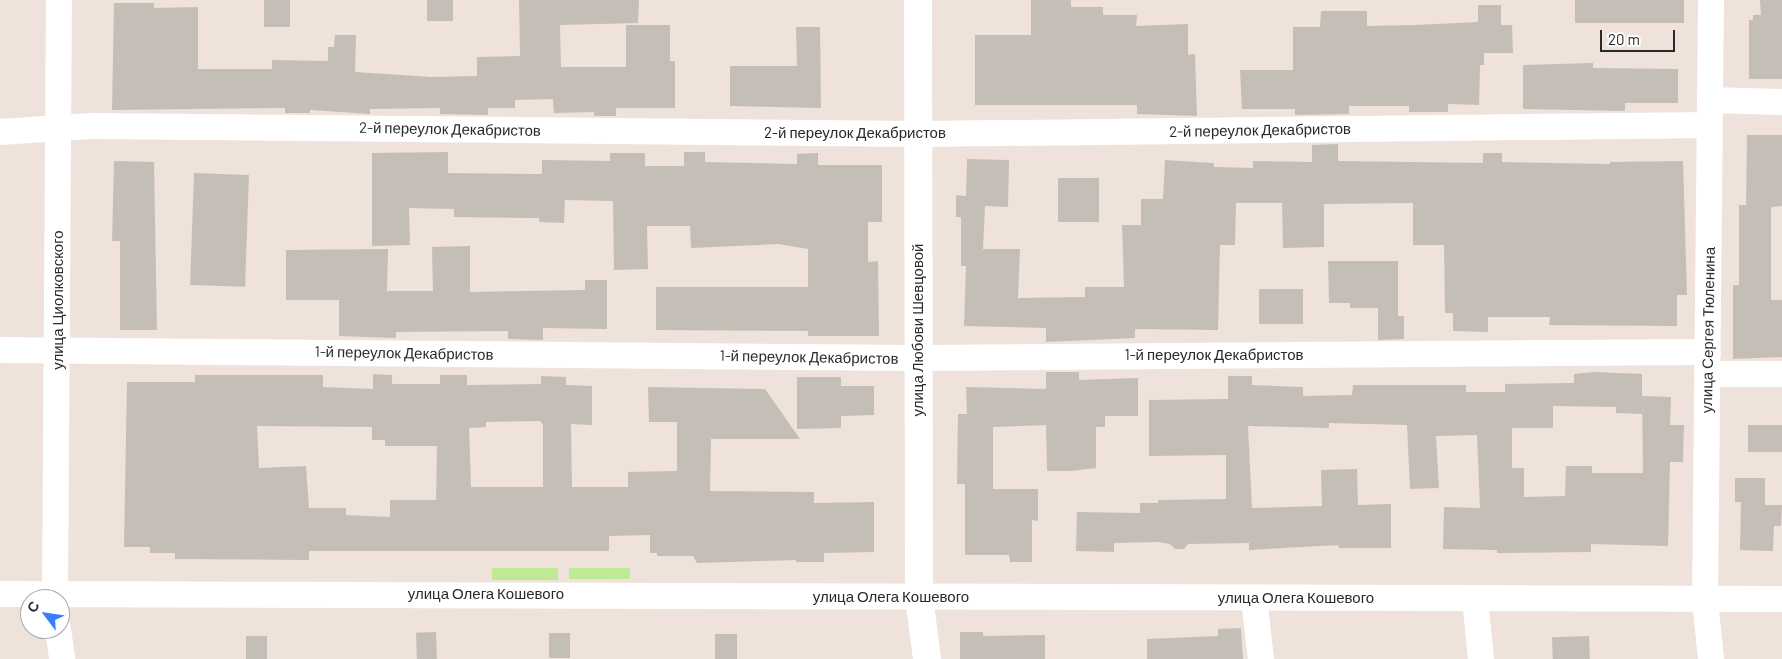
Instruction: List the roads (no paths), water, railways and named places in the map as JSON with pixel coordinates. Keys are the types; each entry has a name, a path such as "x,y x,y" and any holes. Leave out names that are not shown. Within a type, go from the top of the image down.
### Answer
{"street":[{"name":"улица Циолковского","path":"55,589 59,0"},
{"name":"улица Любови Шевцовой","path":"918,0 919,598 927,659"},
{"name":"улица Сергея Тюленина","path":"1711,0 1705,600 1711,659"},
{"name":"2-й переулок Декабристов","path":"0,132 100,126 918,134 1710,113 1782,102"},
{"name":"1-й переулок Декабристов","path":"0,350 1707,363 1782,374"},
{"name":"улица Олега Кошевого","path":"0,594 20,595"},
{"name":"улица Олега Кошевого","path":"70,597 1782,599"},
{"path":"1254,598 1261,659"},
{"path":"1475,599 1481,659"},
{"path":"59,639 62,659"}]}
